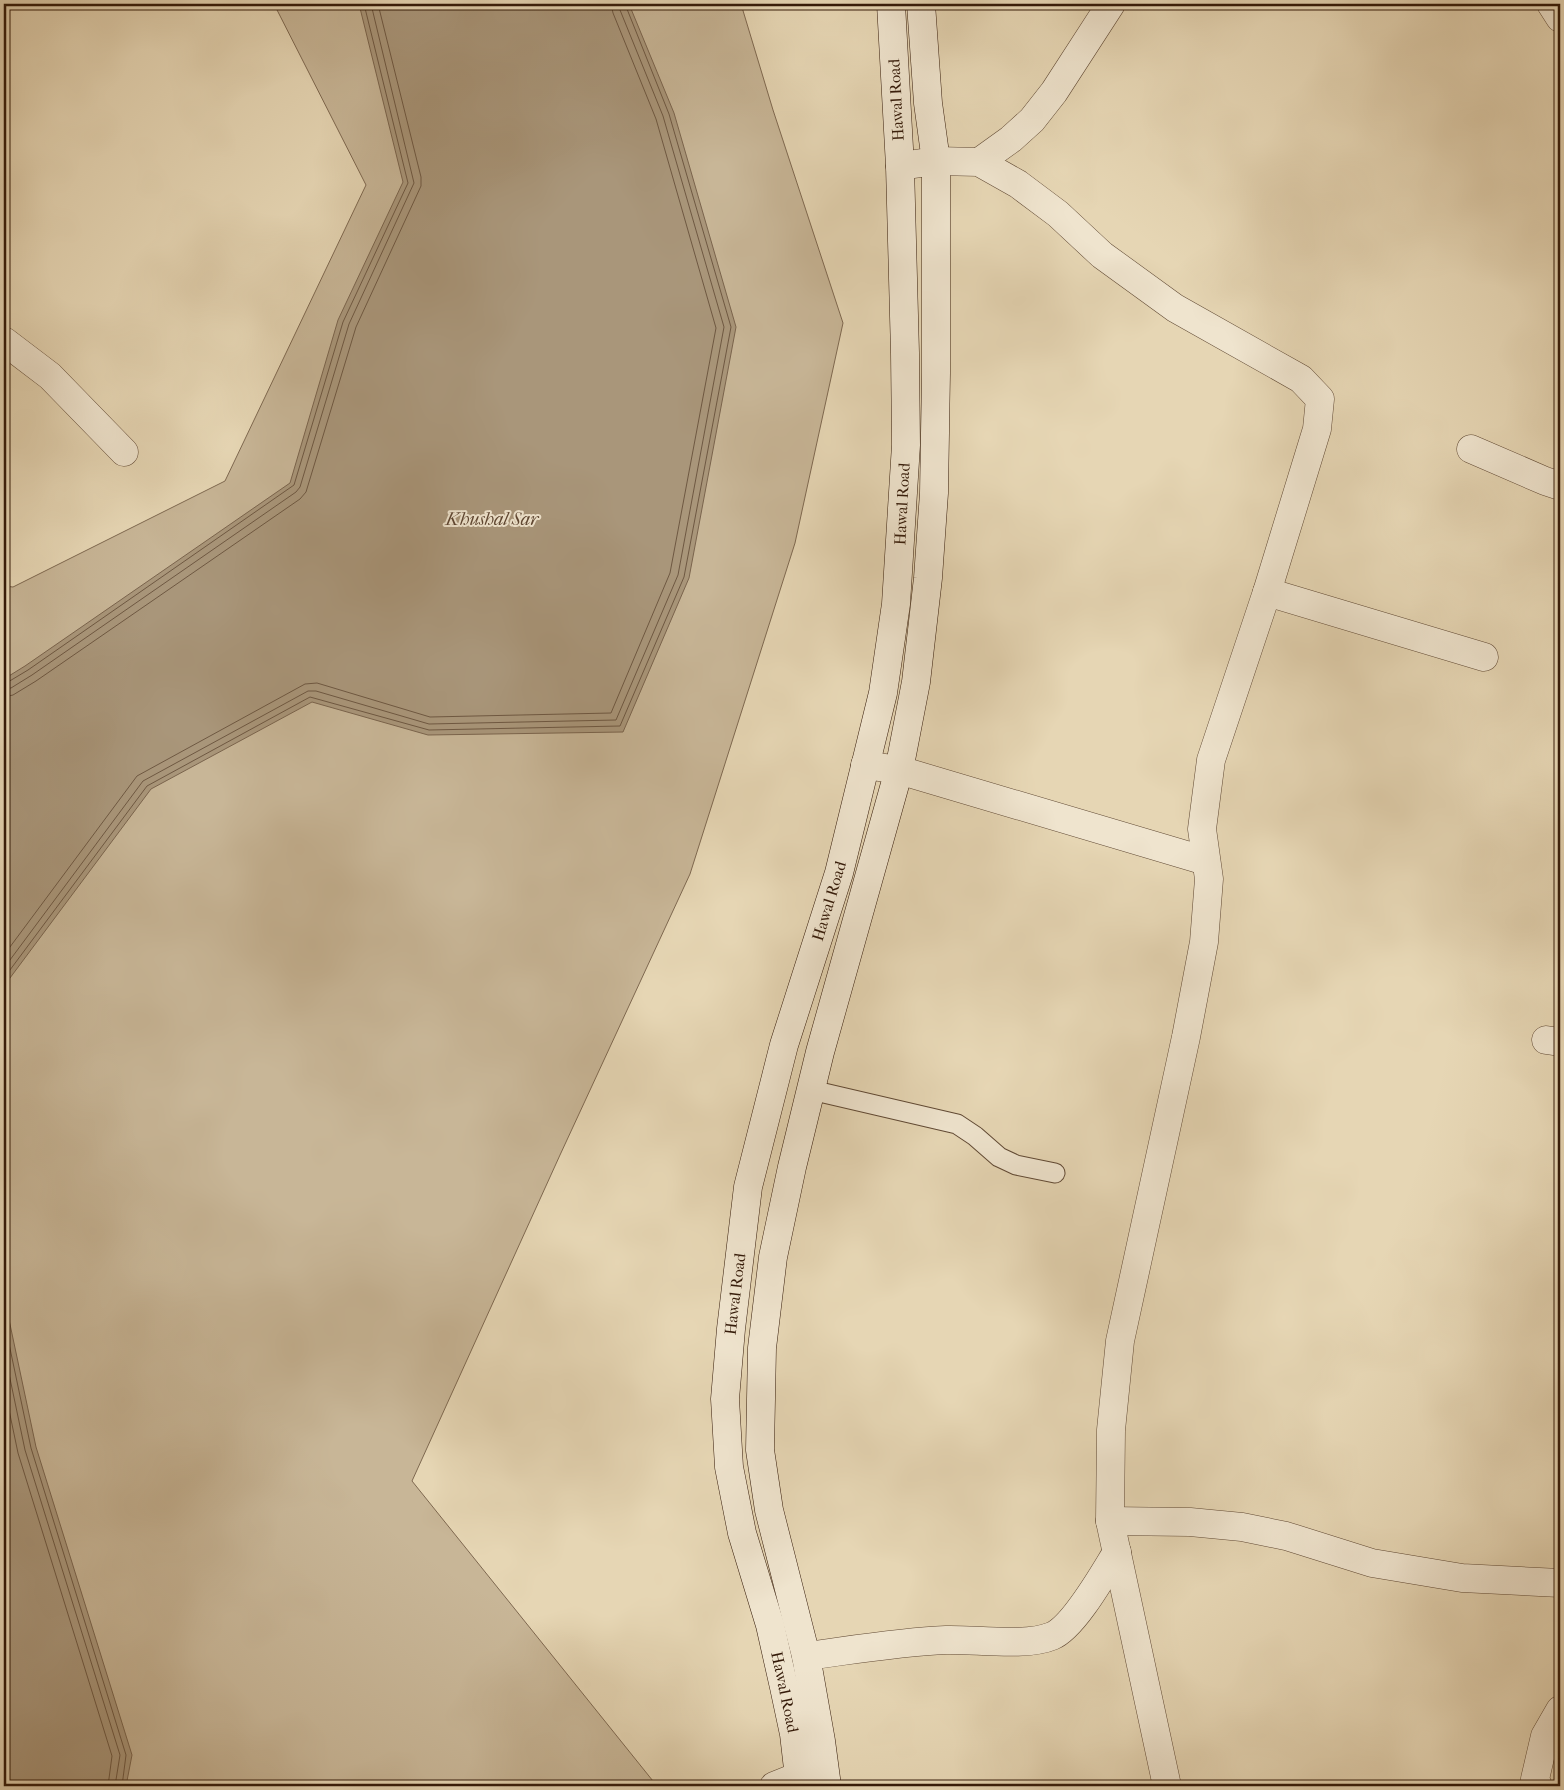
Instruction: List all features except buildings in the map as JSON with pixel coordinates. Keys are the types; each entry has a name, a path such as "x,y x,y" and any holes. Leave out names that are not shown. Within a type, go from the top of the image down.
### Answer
{"street":[{"name":"Hawal Road","path":"791,1783 794,1734 770,1625 740,1524 729,1467 725,1390 748,1187 784,1045 839,873 884,683 896,604 906,427 900,166 891,4"},
{"name":"Hawal Road","path":"827,1786 808,1667 769,1510 760,1450 762,1348 773,1257 811,1090 899,770 916,682 928,578 934,493 936,373 936,161 928,103 921,4"},
{"path":"979,162 1011,139 1032,120 1054,92 1111,4"},
{"path":"1551,4 1560,18"},
{"path":"900,166 936,161 979,162 1018,184 1058,214 1102,255 1175,308 1301,379 1320,399 1317,429 1267,592 1211,760 1202,829 1209,880 1204,942 1186,1037 1120,1341 1111,1430 1110,1521 1167,1786"},
{"path":"4,341 50,376 124,452"},
{"path":"1471,449 1560,486"},
{"path":"1267,592 1484,656"},
{"path":"865,765 899,770 1206,861"},
{"path":"1110,1521 1190,1522 1242,1527 1286,1536 1372,1563 1462,1578 1560,1584"},
{"path":"784,1687 808,1667 883,1646 946,1640 1026,1641 1053,1636 1075,1617 1117,1552"},
{"path":"1538,1786 1535,1779 1545,1736 1560,1710"}],"lane":[{"path":"811,1090 957,1124 975,1136 999,1157 1016,1165 1055,1173"}],"shaded area":[{"path":"274,4 741,4 773,110 843,323 795,543 690,874 412,1481 657,1786 4,1786 4,586 13,587 225,481 366,185"}],"water":[{"name":"Khushal Sar","path":"359,4 629,4 674,113 736,327 689,578 623,732 428,735 312,702 151,789 4,986 4,679 290,483 338,320 403,182"},
{"path":"4,1296 36,1447 132,1755 126,1786 4,1786"}]}
